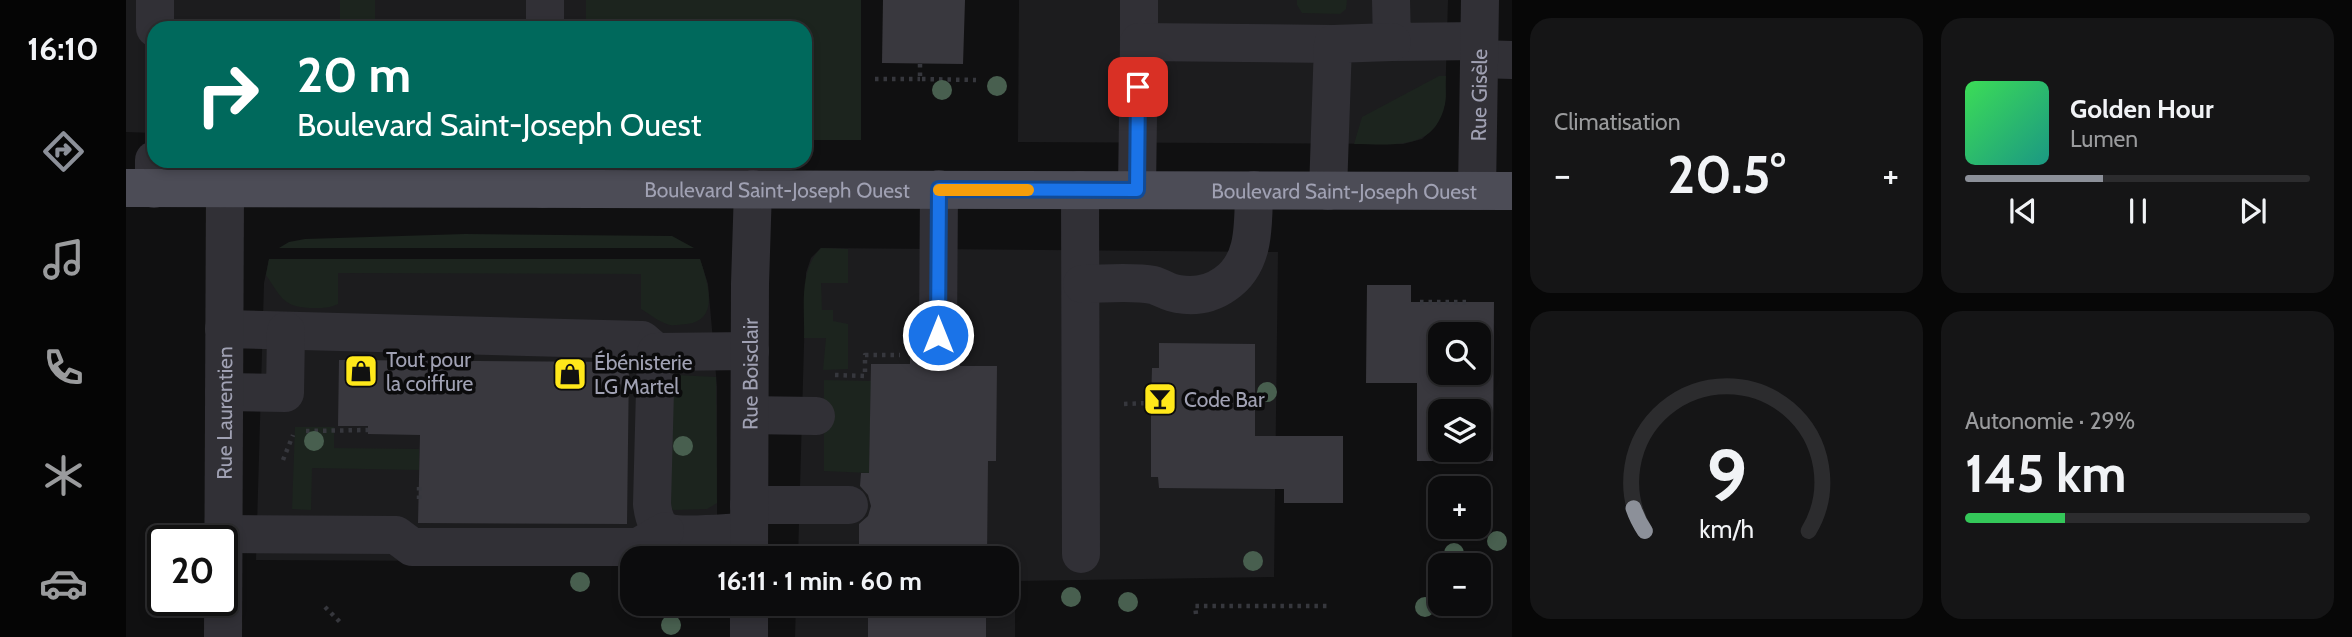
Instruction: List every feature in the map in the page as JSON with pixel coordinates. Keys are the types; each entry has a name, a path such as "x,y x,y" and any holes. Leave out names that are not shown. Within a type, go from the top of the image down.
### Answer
{"main road":[{"name":"Boulevard Saint-Joseph Ouest","path":"145,179 225,190 544,175 753,189 1494,191"}],"street":[{"path":"155,0 155,21"},
{"path":"545,0 545,21"},
{"path":"1137,190 1139,0"},
{"path":"1391,0 1392,42"},
{"name":"Rue Gisèle","path":"1480,0 1490,53 1494,191"},
{"path":"1139,42 1392,42 1490,53"},
{"path":"1328,191 1333,44"},
{"name":"Rue Boisclair","path":"749,532 753,189"},
{"path":"924,345 939,189"},
{"name":"Rue Laurentien","path":"224,525 225,190"},
{"path":"1080,190 1081,554"},
{"path":"1082,284 1152,285 1175,294 1197,295 1216,290 1234,278 1244,266 1252,243 1254,190"},
{"path":"224,329 642,340 656,352 750,351"},
{"path":"224,392 285,393 286,331"},
{"path":"656,352 652,504 654,517 665,531 677,534 749,532 849,505"},
{"path":"750,415 816,416"},
{"path":"238,534 396,536 412,547 638,547 665,531"},
{"name":"Rue Laurentien","path":"223,616 223,637"},
{"path":"749,616 749,637"}],"path":[{"path":"920,64 920,79"},
{"path":"875,79 976,80"},
{"path":"1420,302 1468,302"},
{"path":"824,375 865,376 865,355 924,345"},
{"path":"283,460 294,432 368,430"},
{"path":"1196,614 1195,606 1330,606"},
{"path":"326,607 342,624"}],"shaded area":[{"path":"126,0 586,0 586,21 147,21 147,133 126,132"},
{"path":"340,0 375,0 375,21 340,21"},
{"path":"586,0 861,0 861,140 812,140 812,21 586,21"},
{"path":"1019,0 1448,0 1445,104 1435,127 1422,139 1403,144 1018,142"},
{"path":"1297,0 1347,0 1346,9 1340,14 1302,13"},
{"path":"1439,76 1446,76 1446,101 1440,120 1432,131 1410,142 1354,144 1362,117"},
{"path":"465,234 672,236 694,248 279,248 289,242 305,239"},
{"path":"821,248 1278,252 1274,577 1019,581 1019,546 798,546 806,273 811,258"},
{"path":"821,248 848,249 848,283 821,283 822,310 833,310 833,321 848,324 848,369 823,370 826,338 804,338 806,279 814,257"},
{"path":"269,259 700,259 708,284 717,386 717,546 620,546 620,562 256,560 264,283"},
{"path":"269,259 700,259 709,298 708,307 698,321 672,325 641,309 641,274 338,273 338,304 327,308 305,308 290,304 276,290 266,275"},
{"path":"676,375 716,377 717,503 707,509 673,510 668,504 668,379"},
{"path":"824,380 871,381 869,473 824,471"},
{"path":"295,427 334,427 334,448 419,449 419,470 312,468 311,510 292,509"},
{"path":"796,616 1015,616 1015,637 795,637"}],"building":[{"path":"883,0 965,0 963,64 882,63"},
{"path":"1367,285 1411,285 1411,302 1494,302 1493,461 1491,399 1428,399 1428,461 1417,461 1417,383 1366,383"},
{"path":"1159,343 1255,344 1255,436 1343,436 1343,503 1284,503 1284,489 1159,488 1158,477 1151,477 1151,403 1152,368 1159,368"},
{"path":"910,355 937,358 960,356 960,366 997,366 996,461 988,461 987,546 859,546 859,524 868,516 871,506 868,495 860,486 861,473 869,473 871,364 910,364"},
{"path":"339,360 629,362 627,524 418,523 420,435 368,434 368,426 338,426"},
{"path":"868,616 986,616 986,637 868,637"}],"slow traffic":[{"path":"939,190 1028,190"}],"place":[{"name":"Tout pour la coiffure","path":"361,371"},
{"name":"Ébénisterie LG Martel","path":"570,374"},
{"name":"Code Bar","path":"1160,399"}],"route":[{"path":"938,335 939,189 1137,190 1138,87"}]}
